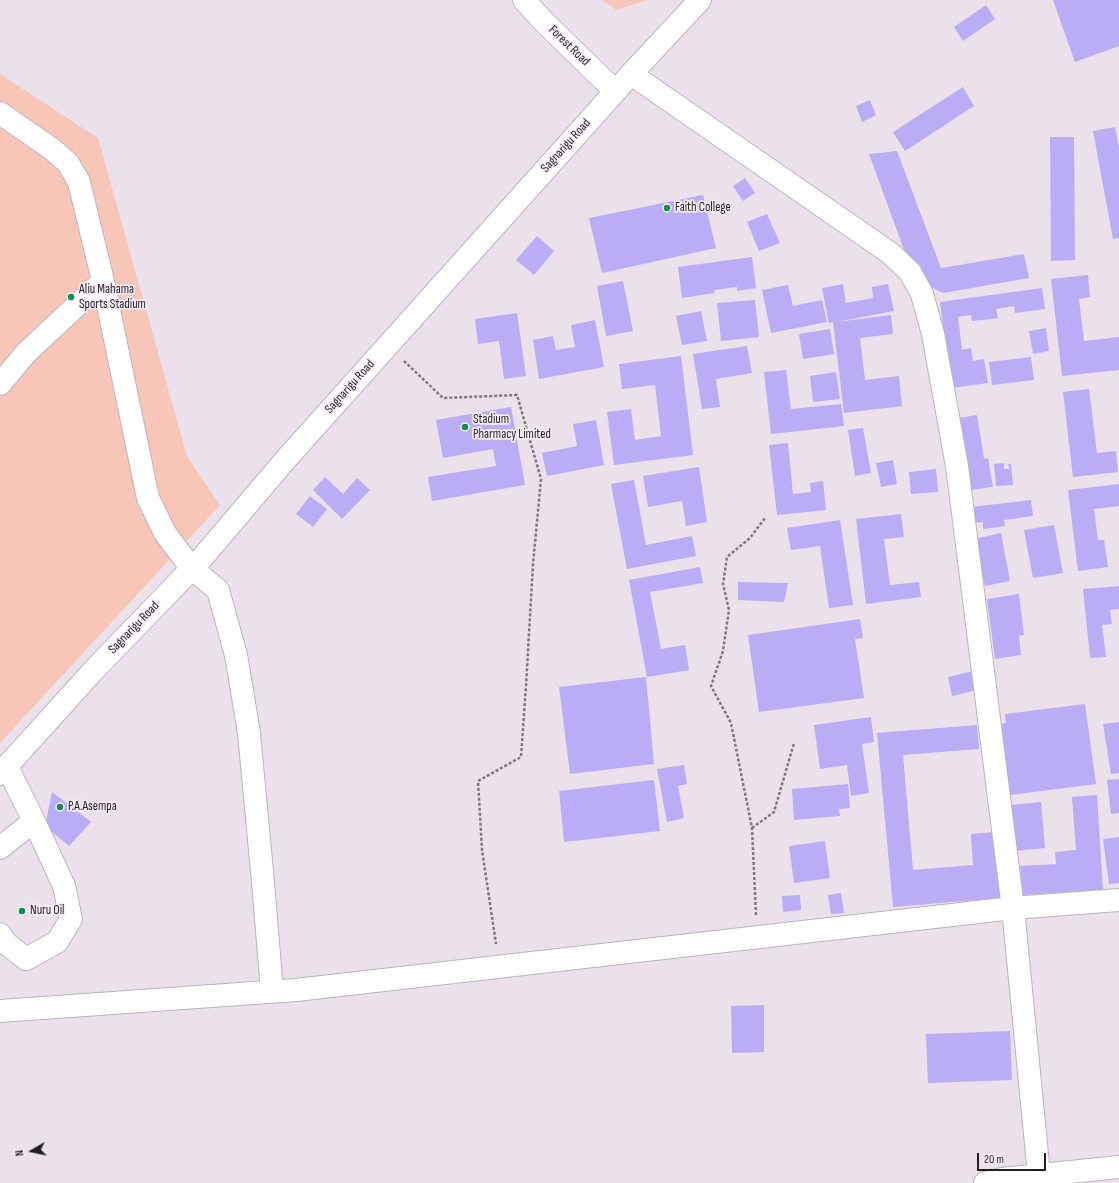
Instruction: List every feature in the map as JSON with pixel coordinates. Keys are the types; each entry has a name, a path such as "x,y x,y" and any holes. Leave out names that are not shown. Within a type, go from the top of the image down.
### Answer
{"street":[{"name":"Forest Road","path":"524,0 544,22 615,92"},
{"name":"Sagnarigu Road","path":"3,770 93,671 192,569 287,458 631,74 700,0"},
{"path":"631,74 890,253 910,272 922,294 933,334 957,466 1013,908 1039,1175"},
{"path":"0,114 52,149 68,163 79,182 103,281 148,498 165,533 192,569 218,590 236,655 249,733 272,992"},
{"path":"0,384 26,353 103,281"},
{"path":"0,934 7,944 26,959 57,942 71,919 64,886 34,820 3,770"},
{"path":"0,848 34,820"},
{"path":"0,1010 296,990 1013,908 1119,900"},
{"path":"985,1183 1002,1179 1119,1167"}],"path":[{"path":"388,345 443,398 517,395 541,479 521,757 478,781 482,850 499,967"},
{"path":"757,937 752,828 731,723 710,686 723,651 729,610 723,584 727,557 750,538 765,518"},
{"path":"752,828 774,812 794,743"}],"shaded area":[{"path":"603,0 647,0 616,10"},
{"name":"Aliu Mahama Sports Stadium","path":"0,74 98,138 187,456 220,505 0,743"}],"building":[{"path":"1053,0 1119,0 1119,46 1075,62"},
{"path":"986,5 995,19 963,41 954,27"},
{"path":"963,87 974,106 905,151 893,132"},
{"path":"870,100 876,115 862,122 856,106"},
{"path":"1115,127 1119,148 1119,238 1113,239 1093,131"},
{"path":"1050,137 1074,137 1075,260 1051,261"},
{"path":"897,151 941,268 1024,254 1029,278 943,293 914,277 869,154"},
{"path":"745,178 755,193 743,201 733,186"},
{"path":"703,195 716,248 602,273 589,218"},
{"path":"767,214 780,243 759,251 747,222"},
{"path":"537,236 554,251 534,275 516,260"},
{"path":"752,257 756,288 737,291 737,287 714,290 715,293 682,298 678,267"},
{"path":"1088,275 1090,297 1079,299 1084,341 1119,337 1119,370 1062,376 1051,279"},
{"path":"623,281 633,331 606,336 597,286"},
{"path":"843,284 846,303 873,298 872,287 888,284 894,311 836,322 891,315 893,334 860,338 865,380 899,376 902,406 844,413 833,322 829,323 822,288"},
{"path":"788,285 793,306 822,300 827,322 771,333 762,290"},
{"path":"1042,288 1045,309 1015,313 1014,306 996,309 998,318 972,321 971,315 958,317 962,350 971,348 973,361 984,359 988,383 951,388 940,302"},
{"path":"755,300 759,337 721,341 717,303"},
{"path":"701,311 707,341 682,345 676,316"},
{"path":"517,313 526,376 504,379 499,341 478,344 475,319"},
{"path":"595,320 604,367 539,379 533,340 553,336 556,350 575,347 571,325"},
{"path":"1046,328 1049,351 1033,354 1029,331"},
{"path":"830,329 834,354 803,359 799,334"},
{"path":"747,346 752,373 716,379 720,407 702,409 693,354"},
{"path":"681,356 693,455 614,465 607,412 631,409 635,440 661,436 655,385 622,389 619,364"},
{"path":"1031,357 1034,380 992,385 989,362"},
{"path":"786,370 791,409 841,404 844,426 771,434 764,372"},
{"path":"836,372 840,399 813,402 810,376"},
{"path":"1089,389 1097,453 1116,451 1118,472 1073,477 1063,392"},
{"path":"511,407 525,485 432,501 428,477 496,466 493,449 443,458 436,420"},
{"path":"977,415 984,459 988,458 993,487 969,490 959,418"},
{"path":"596,420 604,465 547,476 542,453 577,446 573,424"},
{"path":"863,428 871,473 855,476 848,430"},
{"path":"788,443 793,494 811,492 810,483 823,481 826,510 777,515 769,445"},
{"path":"893,460 897,484 881,487 876,463"},
{"path":"1004,463 1004,469 1009,469 1008,464 1011,464 1013,485 996,486 994,464"},
{"path":"699,467 707,522 686,526 682,501 648,507 643,476"},
{"path":"936,469 938,492 911,494 909,472"},
{"path":"325,477 343,494 357,478 370,490 342,519 313,490"},
{"path":"634,480 646,545 692,536 696,556 627,569 611,484"},
{"path":"1119,484 1119,506 1094,509 1098,540 1104,540 1108,567 1078,571 1068,490"},
{"path":"310,496 327,509 313,527 296,514"},
{"path":"1031,500 1033,516 1004,520 1005,526 983,529 983,522 973,523 971,507"},
{"path":"901,514 904,537 884,539 890,585 919,582 921,597 866,604 856,519"},
{"path":"840,520 853,605 829,608 820,546 791,550 787,528"},
{"path":"1054,525 1063,573 1033,578 1024,530"},
{"path":"1001,533 1010,581 985,586 975,539"},
{"path":"700,567 703,583 650,592 661,649 685,645 689,670 647,677 629,580"},
{"path":"738,582 788,583 784,602 738,600"},
{"path":"1119,586 1119,609 1110,610 1112,624 1102,625 1106,657 1090,658 1083,589"},
{"path":"1019,594 1024,635 1019,636 1021,655 995,659 987,599"},
{"path":"860,619 863,638 855,639 864,698 759,712 748,635"},
{"path":"973,671 978,690 952,696 948,677"},
{"path":"646,677 654,764 570,774 559,687"},
{"path":"1085,704 1096,784 1010,795 1001,724 1006,723 1005,714"},
{"path":"871,717 874,742 862,744 869,793 851,796 847,765 820,769 814,725"},
{"path":"1119,722 1119,773 1111,774 1103,724"},
{"path":"977,725 979,749 903,755 913,870 973,865 971,834 994,832 1000,898 893,907 877,733"},
{"path":"684,765 687,784 678,786 684,818 667,822 657,769"},
{"path":"1119,779 1119,813 1111,814 1107,780"},
{"path":"654,780 660,831 564,842 559,791"},
{"path":"848,784 850,808 839,809 840,816 794,820 792,789"},
{"name":"P.A.Asempa","path":"52,792 91,822 69,846 45,826"},
{"path":"1097,795 1103,890 1022,895 1020,866 1056,864 1055,852 1076,850 1072,797"},
{"path":"1041,802 1045,848 1014,851 1010,805"},
{"path":"1119,837 1119,883 1109,884 1103,839"},
{"path":"825,841 830,878 794,883 789,846"},
{"path":"841,893 844,913 831,914 828,895"},
{"path":"800,895 801,910 783,912 782,896"},
{"path":"764,1005 764,1052 732,1053 731,1006"},
{"path":"1010,1031 1012,1080 928,1083 926,1034"}],"place":[{"name":"Faith College","path":"667,208"},
{"name":"Aliu Mahama Sports Stadium","path":"71,297"},
{"name":"Stadium Pharmacy Limited","path":"465,427"},
{"name":"P.A.Asempa","path":"60,807"},
{"name":"Nuru Oil","path":"22,911"}]}
